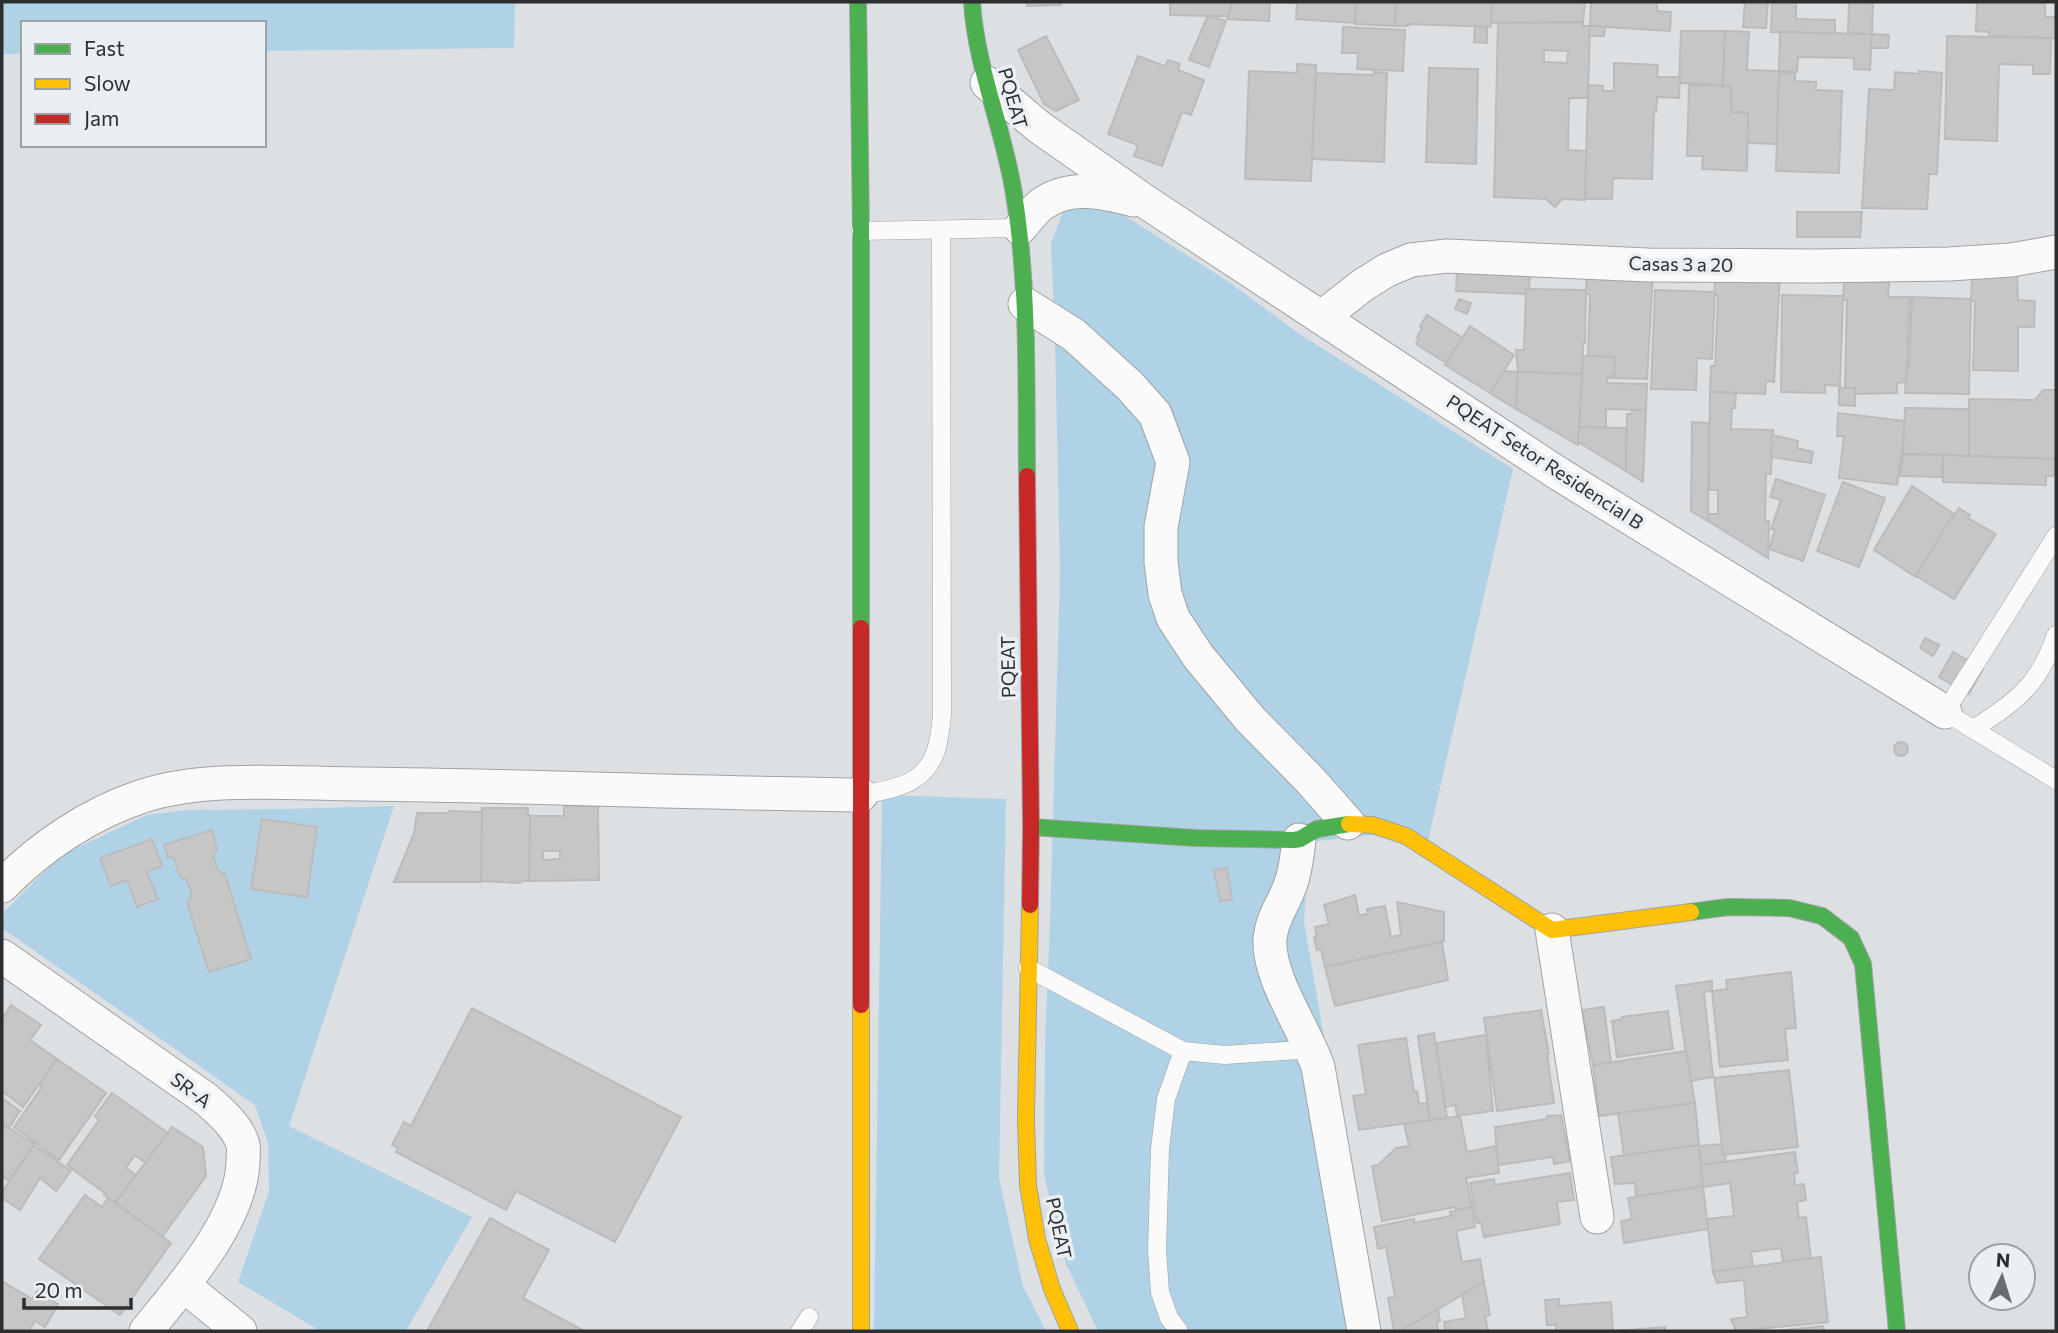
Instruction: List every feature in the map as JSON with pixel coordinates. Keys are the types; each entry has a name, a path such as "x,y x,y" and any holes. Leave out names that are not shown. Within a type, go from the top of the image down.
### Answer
{"street":[{"path":"858,2 861,232 861,1331"},
{"name":"PQEAT","path":"972,2 978,50 1003,136 1020,228 1025,304 1031,827 1026,1119 1028,1185 1037,1239 1052,1289 1070,1331"},
{"name":"PQEAT Setor Residencial B","path":"987,83 1039,127 1149,204 1559,474 1945,712"},
{"path":"1020,228 1040,205 1059,194 1080,191 1105,193 1149,204"},
{"name":"Casas 3 a 20","path":"1322,317 1387,270 1411,260 1447,256 1648,265 1815,266 1949,264 2011,260 2056,252"},
{"path":"1025,304 1074,335 1130,386 1156,414 1173,461 1161,527 1161,562 1165,594 1173,618 1198,656 1250,719 1348,822"},
{"path":"2,886 58,839 100,814 142,796 218,783 860,795"},
{"path":"1364,1331 1318,1067 1277,975 1270,949 1272,925 1291,884 1299,841 1311,831 1348,822 1388,828 1406,836 1552,930 1728,907 1789,908 1822,916 1851,938 1863,964 1897,1331"},
{"path":"1031,827 1205,839 1299,841"},
{"path":"1552,930 1597,1217"},
{"name":"SR-A","path":"2,956 206,1099 233,1126 243,1145 239,1190 222,1227 183,1284 146,1331"},
{"path":"183,1284 240,1331"}],"lane":[{"path":"861,232 1020,228"},
{"path":"860,795 901,787 915,779 929,766 937,748 942,713 941,231"},
{"path":"2056,536 1945,712 2056,780"},
{"path":"1973,729 2023,693 2049,657 2056,635"},
{"path":"1028,968 1183,1051 1225,1055 1312,1049"},
{"path":"1179,1331 1169,1318 1160,1292 1158,1237 1160,1149 1166,1099 1183,1051"}],"shaded area":[{"path":"2,2 515,2 514,48 266,51 266,21 21,21 21,54 2,54"},
{"path":"1065,207 1114,209 1229,282 1298,333 1513,469 1424,858 1392,833 1309,842 1304,922 1333,1088 1369,1331 1098,1331 1066,1264 1044,1175 1045,1045 1060,574 1051,243"},
{"path":"882,795 1006,799 999,1178 1023,1286 1046,1331 874,1331"},
{"path":"394,806 289,1126 472,1217 406,1331 320,1331 238,1282 269,1191 268,1143 255,1105 2,928 2,914 61,855 147,815 187,810"}],"building":[{"path":"1027,2 1060,2 1061,5 1027,6"},
{"path":"1170,2 1233,2 1228,16 1212,16 1170,15"},
{"path":"1233,2 1270,2 1269,21 1227,19"},
{"path":"1270,2 1356,2 1355,23 1296,19 1297,3"},
{"path":"1356,2 1396,2 1395,26 1355,24"},
{"path":"1396,2 1492,2 1491,27 1409,24 1395,26"},
{"path":"1492,2 1585,2 1583,22 1491,23"},
{"path":"1591,2 1657,2 1657,11 1671,12 1670,31 1590,26"},
{"path":"1745,2 1768,2 1766,28 1743,27"},
{"path":"1772,2 1796,2 1796,19 1835,20 1835,34 1771,32"},
{"path":"1849,2 1873,2 1872,34 1848,34"},
{"path":"1977,2 2045,2 2045,17 2056,17 2056,38 1989,36 1989,32 1976,31"},
{"path":"1208,15 1226,21 1209,67 1189,60"},
{"path":"1583,22 1583,26 1590,26 1588,98 1569,98 1568,150 1587,151 1585,200 1562,199 1555,207 1546,199 1494,197 1498,23","holes":["1544,50 1568,51 1567,63 1544,62"]},
{"path":"1475,26 1487,27 1487,43 1474,42"},
{"path":"1590,26 1605,27 1604,36 1589,36"},
{"path":"1343,27 1405,30 1403,71 1357,69 1358,53 1342,53"},
{"path":"1681,31 1725,31 1723,85 1679,83"},
{"path":"1725,31 1749,32 1747,70 1779,71 1777,144 1747,143 1748,113 1731,112 1731,86 1723,86"},
{"path":"1780,32 1872,34 1870,70 1854,69 1854,58 1798,57 1797,72 1779,71"},
{"path":"1872,34 1889,35 1888,48 1871,48"},
{"path":"1046,36 1079,100 1056,111 1044,104 1018,50"},
{"path":"1947,36 2051,38 2050,74 2033,74 2033,65 1999,64 1997,141 1945,139"},
{"path":"1138,56 1165,66 1168,60 1180,64 1178,70 1204,80 1191,115 1182,112 1162,166 1134,156 1138,145 1108,134"},
{"path":"1614,63 1658,65 1657,77 1680,77 1679,98 1657,97 1652,179 1613,178 1612,199 1585,199 1588,85 1603,86 1603,91 1614,91"},
{"path":"1297,64 1316,65 1311,181 1245,179 1249,71 1297,73"},
{"path":"1429,68 1478,69 1476,164 1426,162"},
{"path":"1919,71 1942,73 1937,174 1929,174 1927,209 1862,208 1869,89 1894,90 1895,72 1919,74"},
{"path":"1374,72 1387,73 1384,162 1312,159 1316,73 1374,75"},
{"path":"1779,73 1795,73 1795,81 1816,82 1816,90 1842,91 1839,173 1776,171"},
{"path":"1689,85 1731,86 1731,112 1748,113 1747,171 1702,169 1703,156 1687,156"},
{"path":"1797,212 1862,212 1860,237 1797,237"},
{"path":"1457,271 1530,275 1529,289 1526,289 1525,294 1456,291"},
{"path":"1587,272 1653,274 1647,379 1611,378 1614,376 1615,357 1588,356 1590,294 1586,294"},
{"path":"2017,272 2018,300 2035,301 2034,327 2018,327 2018,371 1973,370 1975,302 1971,301 1972,277"},
{"path":"1716,273 1780,276 1774,382 1766,381 1765,394 1710,392 1711,366 1715,366 1718,296 1714,295"},
{"path":"1844,280 1889,282 1888,297 1910,297 1906,382 1897,383 1897,393 1855,394 1855,388 1845,388 1847,300 1843,300"},
{"path":"1526,289 1586,290 1582,374 1518,372 1516,350 1524,350"},
{"path":"1655,290 1715,292 1712,359 1697,358 1696,390 1651,389"},
{"path":"1782,295 1843,296 1840,386 1825,385 1825,393 1781,392"},
{"path":"1912,297 1971,299 1969,394 1905,393"},
{"path":"1459,299 1471,303 1467,314 1455,309"},
{"path":"1427,315 1463,338 1446,363 1416,344 1422,328 1420,326"},
{"path":"1470,326 1514,355 1490,393 1445,365"},
{"path":"1583,356 1615,357 1614,376 1608,376 1607,383 1647,384 1646,410 1606,409 1606,428 1579,427"},
{"path":"1504,371 1518,372 1516,409 1490,393"},
{"path":"1518,372 1582,374 1578,445 1516,409"},
{"path":"1839,388 1855,388 1855,406 1839,405"},
{"path":"2043,390 2056,390 2056,459 1969,456 1969,399 2035,400"},
{"path":"1710,392 1736,393 1731,429 1773,430 1771,474 1766,474 1765,521 1769,521 1768,558 1708,521 1709,514 1718,514 1718,490 1709,490"},
{"path":"1905,408 1969,409 1969,456 1903,454"},
{"path":"1632,410 1646,410 1643,482 1626,471 1627,414 1632,414"},
{"path":"1838,413 1904,421 1897,485 1839,478 1844,436 1837,436"},
{"path":"1692,422 1709,423 1708,521 1691,511"},
{"path":"1579,427 1626,428 1626,471 1578,442"},
{"path":"1772,435 1798,441 1797,448 1813,452 1811,463 1771,457"},
{"path":"1903,454 1943,455 1942,477 1900,476"},
{"path":"1943,455 2056,459 2056,471 2053,476 2046,476 2046,485 1943,482"},
{"path":"1776,479 1825,495 1803,561 1769,549 1775,530 1771,529 1781,500 1770,497"},
{"path":"1843,482 1885,498 1859,567 1817,551"},
{"path":"1912,486 1954,514 1916,577 1874,550"},
{"path":"1959,508 1970,515 1968,518 1996,534 1954,599 1916,576"},
{"path":"1925,638 1939,645 1933,656 1920,648"},
{"path":"1953,652 1983,669 1969,694 1939,677"},
{"path":"1901,742 1906,744 1906,754 1901,756 1896,754 1894,749 1896,744"},
{"path":"564,806 598,806 599,880 529,881 530,816 564,816","holes":["543,851 560,851 560,859 543,860"]},
{"path":"482,808 528,808 529,881 481,881"},
{"path":"482,812 481,882 394,882 414,833 417,813"},
{"path":"262,819 317,827 307,897 251,889"},
{"path":"212,830 217,849 213,856 218,871 225,874 251,959 209,972 187,902 192,895 187,880 180,877 173,856 168,858 164,845"},
{"path":"152,839 162,866 147,872 158,899 137,907 127,880 111,886 100,858"},
{"path":"1227,868 1232,900 1220,901 1214,870"},
{"path":"1355,895 1359,915 1368,914 1367,909 1385,906 1391,937 1401,935 1397,902 1444,912 1444,941 1325,967 1321,949 1317,950 1314,937 1317,936 1315,927 1329,924 1324,905"},
{"path":"1442,942 1448,980 1335,1006 1325,967"},
{"path":"1791,972 1796,1028 1785,1029 1788,1060 1720,1067 1712,991 1727,989 1726,980"},
{"path":"1712,981 1712,991 1704,992 1713,1077 1690,1081 1676,986"},
{"path":"11,1005 41,1025 30,1040 57,1059 23,1107 2,1091 2,1019"},
{"path":"1604,1007 1611,1063 1593,1065 1582,1010"},
{"path":"472,1008 681,1117 615,1242 516,1191 506,1210 396,1152 398,1148 392,1145 404,1122 411,1126"},
{"path":"1541,1010 1554,1103 1497,1111 1484,1018"},
{"path":"1668,1011 1673,1049 1617,1057 1612,1021 1622,1017"},
{"path":"1434,1033 1447,1118 1430,1120 1418,1036"},
{"path":"1486,1035 1493,1111 1457,1116 1455,1105 1445,1107 1436,1043"},
{"path":"1406,1038 1414,1092 1417,1091 1419,1104 1427,1103 1430,1120 1359,1130 1353,1096 1366,1094 1358,1045"},
{"path":"1686,1051 1695,1103 1599,1116 1593,1065"},
{"path":"57,1059 106,1093 59,1160 14,1127 42,1087 39,1085"},
{"path":"1789,1070 1798,1147 1723,1155 1714,1078"},
{"path":"112,1093 168,1133 146,1163 135,1155 126,1168 136,1175 115,1203 67,1165 99,1120 95,1116"},
{"path":"2,1098 20,1111 9,1128 2,1123"},
{"path":"1695,1103 1699,1145 1624,1156 1618,1113"},
{"path":"1561,1115 1570,1161 1554,1164 1553,1157 1498,1165 1495,1127"},
{"path":"1460,1116 1467,1152 1496,1146 1499,1173 1466,1178 1472,1207 1456,1210 1455,1207 1382,1221 1372,1166 1378,1165 1396,1148 1409,1146 1404,1124"},
{"path":"5,1125 34,1144 9,1181 2,1176 2,1130"},
{"path":"172,1127 203,1147 206,1176 162,1237 115,1203"},
{"path":"1722,1144 1726,1162 1701,1165 1699,1146"},
{"path":"34,1145 71,1171 56,1191 40,1178 20,1210 2,1198 2,1192"},
{"path":"1699,1145 1703,1186 1636,1197 1635,1183 1615,1184 1611,1157"},
{"path":"1795,1152 1798,1173 1794,1173 1795,1185 1804,1184 1806,1200 1797,1202 1799,1218 1806,1217 1811,1258 1783,1262 1781,1248 1751,1252 1753,1266 1713,1272 1707,1219 1734,1216 1730,1183 1703,1187 1701,1165"},
{"path":"1570,1173 1574,1200 1557,1202 1560,1224 1484,1237 1481,1223 1477,1223 1470,1183 1494,1179 1495,1185"},
{"path":"1703,1186 1708,1229 1624,1243 1621,1221 1632,1219 1628,1198"},
{"path":"85,1195 102,1207 108,1198 171,1243 120,1315 39,1259"},
{"path":"1472,1207 1475,1227 1456,1231 1462,1262 1480,1259 1484,1282 1401,1331 1394,1331 1388,1298 1395,1297 1386,1247 1378,1249 1374,1227 1414,1219 1414,1223 1451,1216 1450,1212"},
{"path":"490,1218 549,1250 523,1298 584,1331 427,1331"},
{"path":"1821,1257 1828,1322 1736,1331 1731,1319 1747,1317 1744,1280 1717,1283 1713,1272"},
{"path":"2,1281 32,1299 37,1291 58,1304 45,1327 35,1321 29,1331 2,1331"},
{"path":"1484,1282 1490,1315 1485,1316 1488,1331 1445,1331 1444,1322 1466,1318 1462,1295"},
{"path":"1559,1299 1559,1306 1611,1302 1613,1331 1556,1331 1556,1325 1547,1325 1545,1300"},
{"path":"1438,1309 1438,1331 1401,1331"},
{"path":"1823,1326 1824,1331 1775,1331"},
{"path":"1665,1327 1665,1331 1613,1331"}],"traffic: fast":[{"path":"858,2 861,628"},
{"path":"972,2 979,51 1004,146 1019,229 1026,335 1027,476"},
{"path":"1031,827 1195,838 1294,840 1317,829 1349,824"},
{"path":"1691,912 1728,907 1789,908 1822,916 1851,938 1863,964 1897,1331"}],"traffic: slow":[{"path":"1349,824 1373,825 1406,836 1552,930 1691,912"},
{"path":"1030,905 1026,1119 1028,1185 1037,1239 1052,1289 1070,1331"},
{"path":"861,1005 861,1331"}],"traffic: jam":[{"path":"1027,476 1030,905"},
{"path":"861,628 861,1005"}]}
